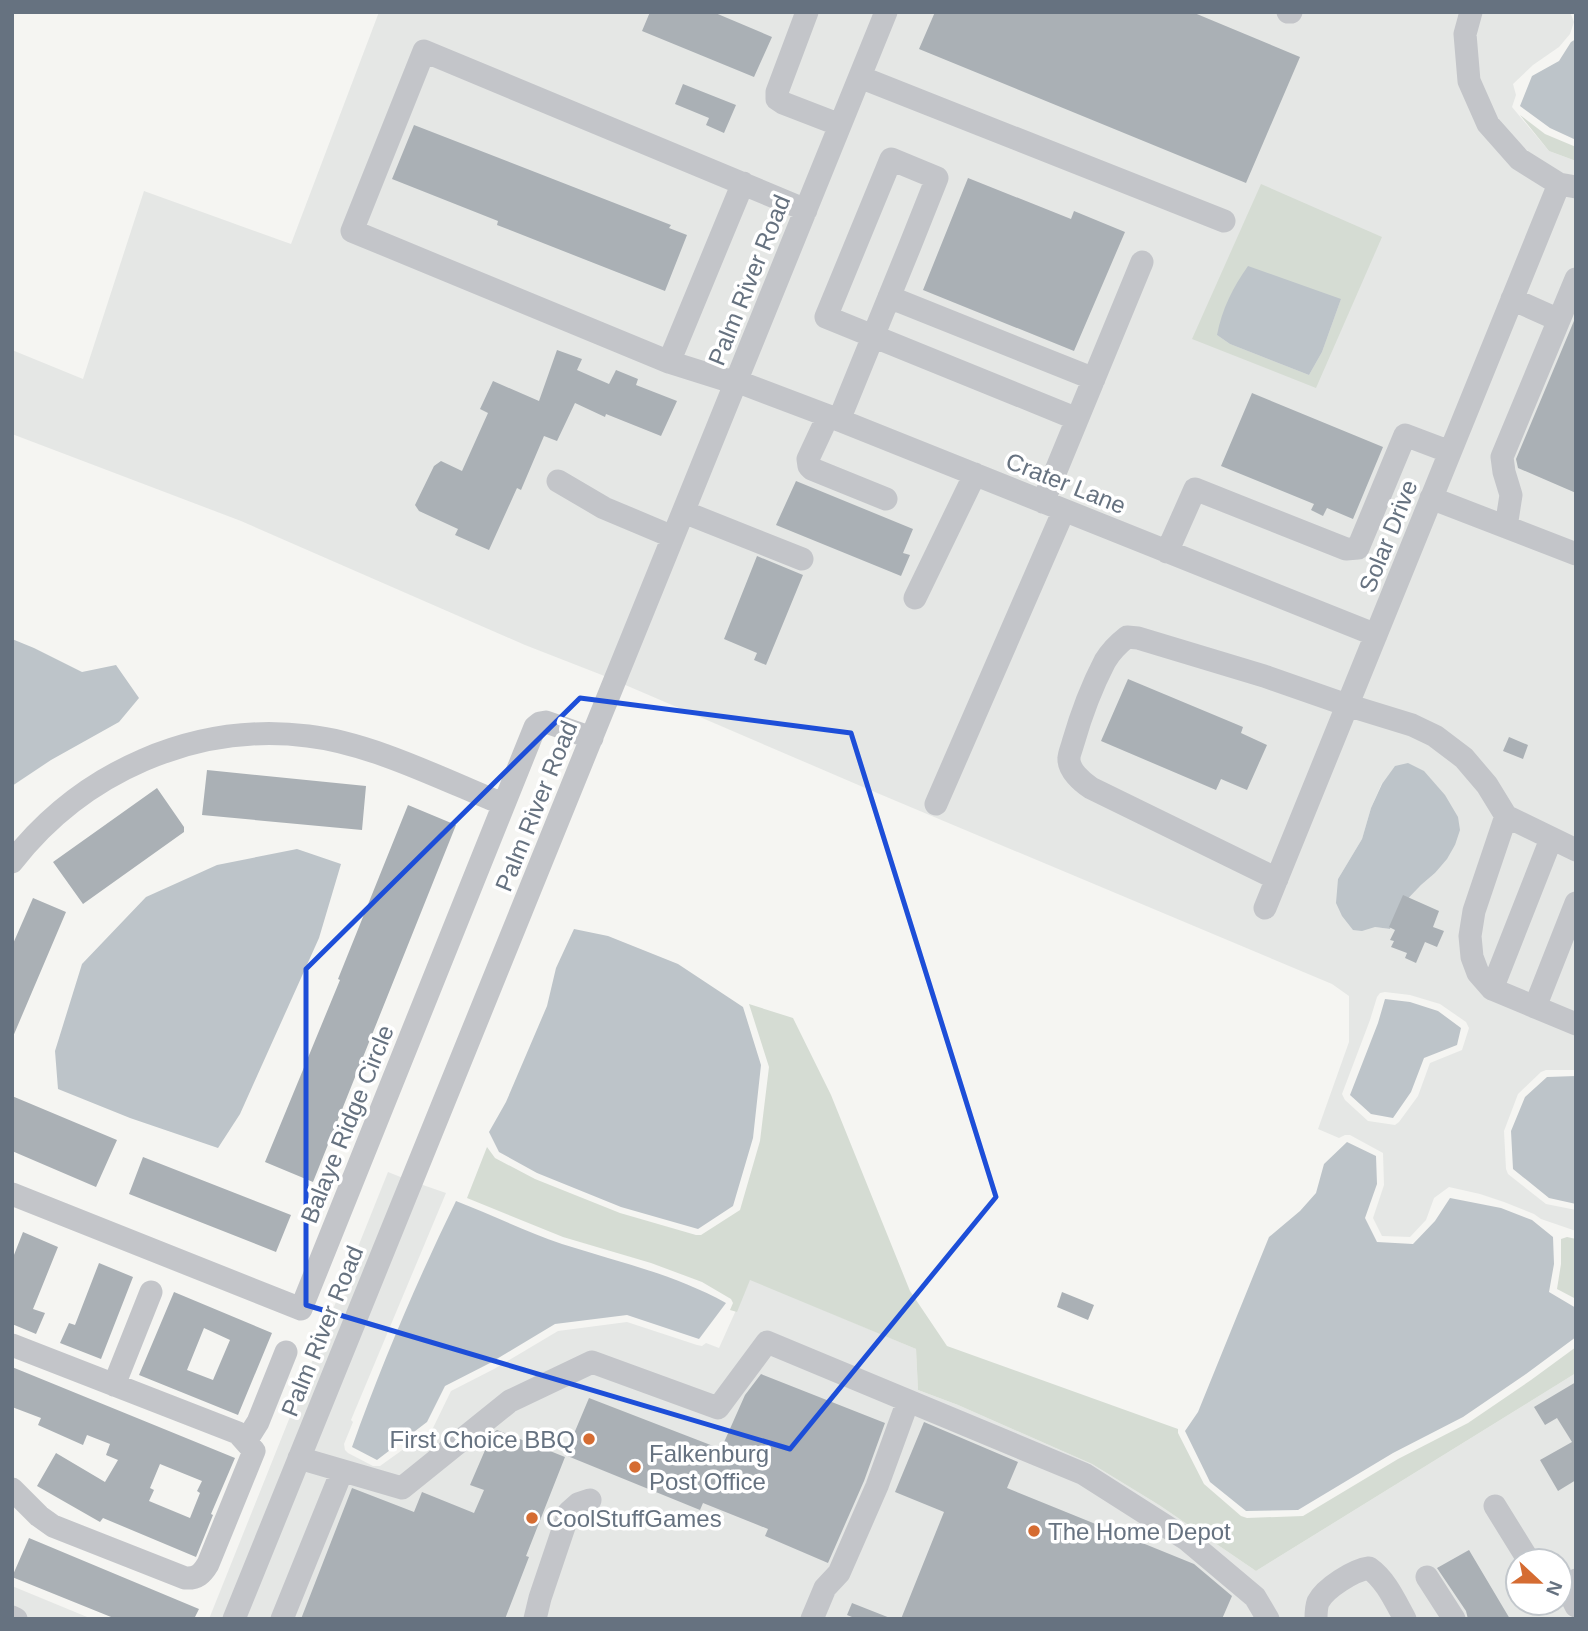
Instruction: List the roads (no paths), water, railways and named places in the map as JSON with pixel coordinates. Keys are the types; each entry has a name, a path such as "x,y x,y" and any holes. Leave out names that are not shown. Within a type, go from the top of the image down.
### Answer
{"street":[{"path":"807,12 777,92 777,99 840,125"},
{"name":"Solar Drive","path":"1265,908 1512,299 1567,186 1518,159 1488,124 1469,81 1465,34 1471,12"},
{"name":"Palm River Road","path":"234,1619 860,77 883,13"},
{"name":"Crater Lane","path":"743,183 425,51 352,231 669,362 737,381 834,418 1376,635"},
{"path":"860,77 1224,220"},
{"path":"886,499 812,469 807,459 834,418 873,337 937,178 891,159 826,317 873,337 1077,419"},
{"path":"669,362 743,183 806,210"},
{"path":"936,804 1054,506 1077,419 1142,262"},
{"path":"1506,527 1511,495 1502,457 1576,279"},
{"path":"889,297 1094,379"},
{"path":"1512,299 1559,320"},
{"path":"1167,552 1195,489 1346,549 1358,548 1405,435 1450,452"},
{"path":"915,598 975,474"},
{"path":"558,481 604,508 673,537"},
{"path":"1431,498 1576,554"},
{"path":"684,512 802,559"},
{"path":"1277,879 1091,788 1073,771 1068,760 1077,728 1106,660 1127,637 1264,676 1412,725 1435,736 1464,758 1487,785 1506,816 1576,850"},
{"name":"Balaye Ridge Circle","path":"12,1194 301,1308 535,727 540,723 551,724 592,738"},
{"path":"12,862 43,826 96,784 155,755 195,742 237,735 308,736 351,745 503,804"},
{"path":"1506,816 1474,911 1470,936 1472,957 1478,973 1492,989 1575,1022"},
{"path":"1492,989 1551,839"},
{"path":"1535,1007 1576,903"},
{"path":"114,1385 151,1293"},
{"path":"299,1458 402,1488 510,1401 592,1362 718,1408 767,1342 1084,1474 1186,1539 1255,1597 1268,1619"},
{"path":"12,1345 238,1433 254,1451 208,1564 199,1576 192,1578 185,1578 54,1526 39,1516 12,1489"},
{"path":"246,1441 258,1422 286,1352"},
{"path":"813,1619 825,1588 839,1573 877,1486 908,1401"},
{"path":"282,1619 342,1471"},
{"path":"536,1619 540,1598 569,1512 578,1504 590,1500"},
{"path":"1495,1506 1521,1547"},
{"path":"1316,1618 1319,1600 1325,1594 1355,1572 1369,1568 1388,1589 1405,1619"},
{"path":"1427,1577 1454,1619"}],"place":[{"name":"First Choice BBQ","path":"589,1439"},
{"name":"Falkenburg Post Office","path":"635,1467"},
{"name":"CoolStuffGames","path":"532,1518"},
{"name":"The Home Depot","path":"1034,1531"}]}
